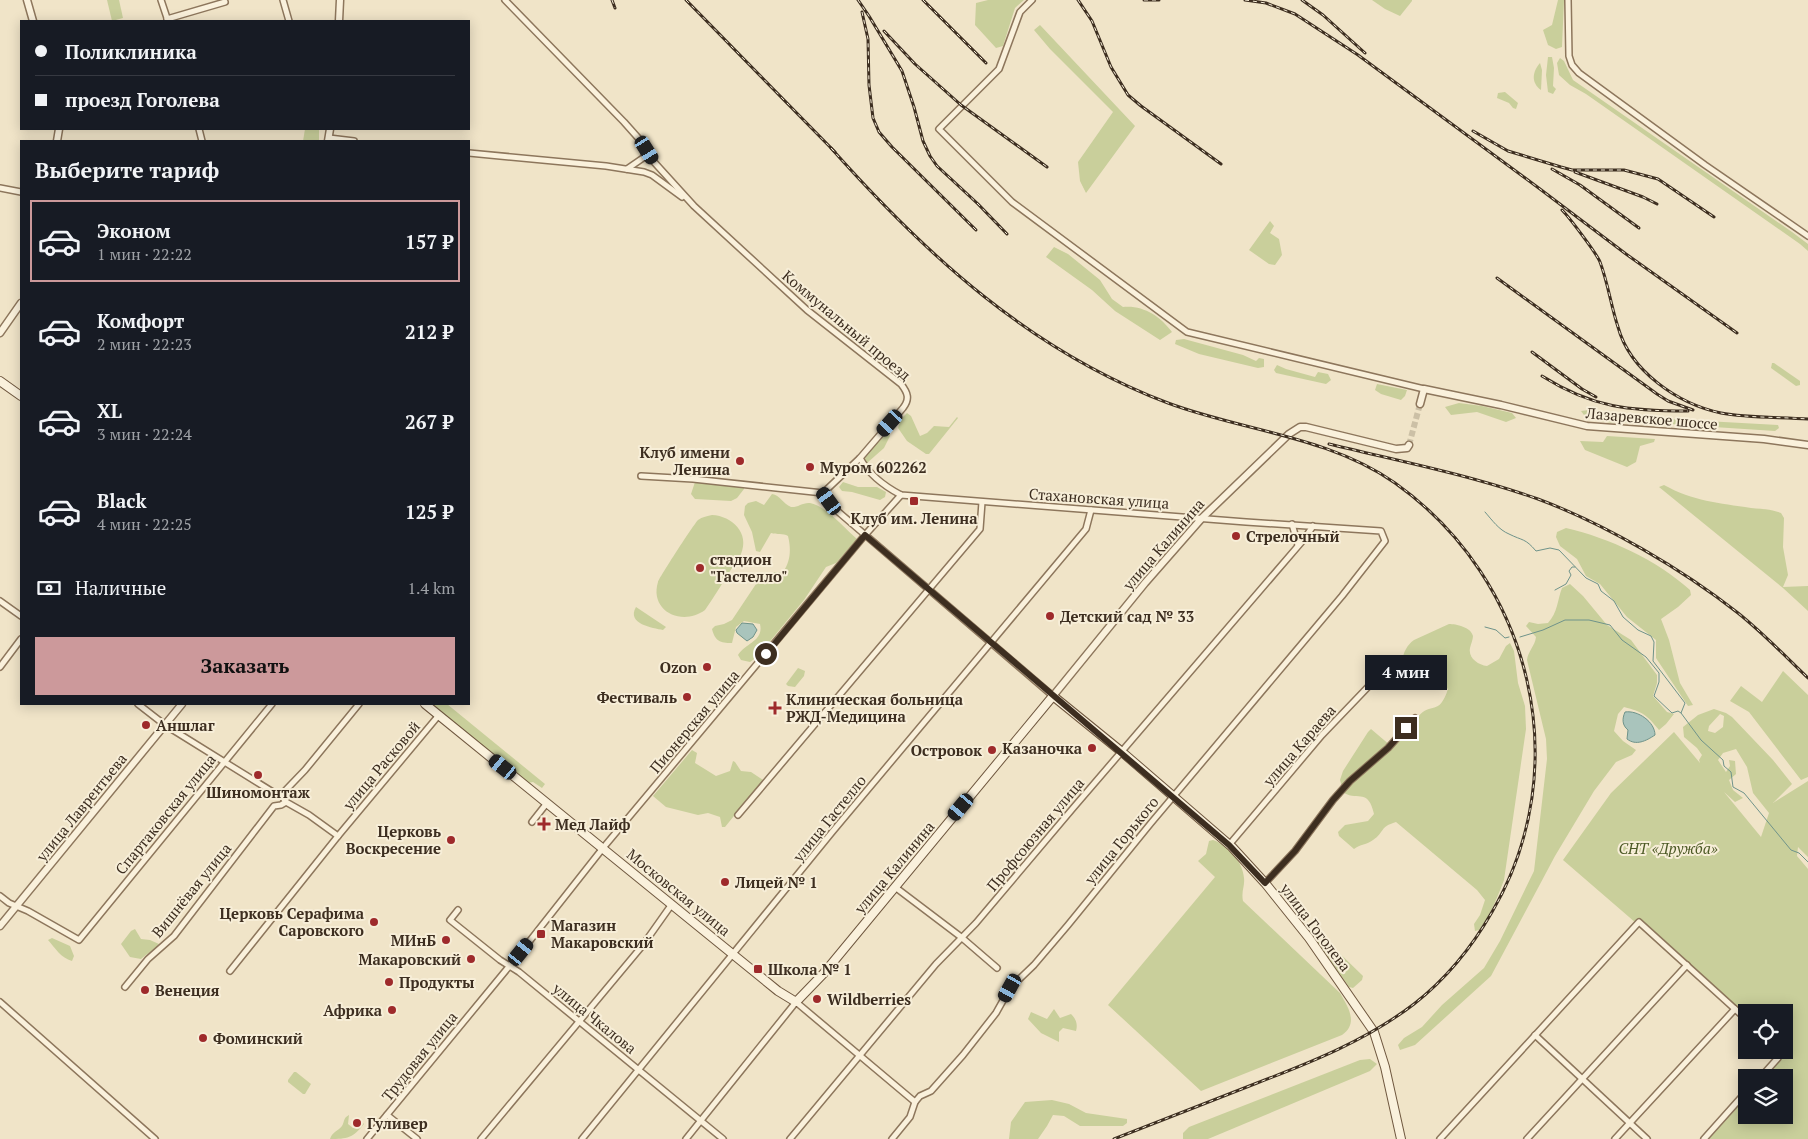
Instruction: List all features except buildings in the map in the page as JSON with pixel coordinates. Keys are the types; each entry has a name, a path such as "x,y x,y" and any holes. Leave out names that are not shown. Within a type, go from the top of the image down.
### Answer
{"main road":[{"path":"0,381 20,395"},
{"name":"улица Гоголева","path":"1053,696 1122,752 1229,845 1265,883 1309,938 1374,1032 1401,1139"},
{"name":"улица Калинина","path":"796,1002 809,991 1053,696"},
{"name":"Московская улица","path":"426,705 778,991 796,1002"}],"street":[{"path":"27,0 33,20"},
{"path":"161,0 167,20 225,2"},
{"path":"283,0 289,20"},
{"path":"339,20 340,0"},
{"path":"504,0 624,122 668,180 694,206"},
{"path":"1032,0 1020,12 999,69 939,129 1012,202 1187,332 1424,389 1420,404"},
{"path":"1568,0 1569,56 1579,73 1706,166 1808,236"},
{"path":"626,169 643,158 647,150"},
{"path":"470,153 541,159 644,172 652,175 694,206"},
{"path":"0,188 20,192"},
{"name":"Коммунальный проезд","path":"694,206 807,310 901,384 906,391 908,401 903,408 860,458 823,493"},
{"path":"0,333 20,305"},
{"name":"Лазаревское шоссе","path":"1424,389 1587,426 1808,444"},
{"name":"улица Калинина","path":"1053,696 1202,518 1286,437 1300,427 1396,449 1407,448 1409,445"},
{"name":"Стахановская улица","path":"860,458 866,469 877,480 901,495 1381,531"},
{"path":"641,476 823,493"},
{"name":"улица Гоголева","path":"823,493 835,509 1053,696"},
{"name":"Пионерская улица","path":"603,848 865,535 901,495"},
{"path":"738,815 980,529 982,502"},
{"name":"улица Гастелло","path":"582,1139 828,838 1086,529 1091,510"},
{"path":"1292,524 1298,545"},
{"name":"Профсоюзная улица","path":"790,1139 960,937 976,923 1298,545 1306,538 1313,526"},
{"name":"улица Горького","path":"914,1102 920,1096 930,1092 958,1062 996,1013 1010,988 1034,965 1173,796 1342,596 1383,545 1385,538 1381,531"},
{"path":"0,601 20,615"},
{"path":"0,667 20,640"},
{"name":"улица Караева","path":"1229,845 1322,735 1390,664"},
{"path":"139,705 165,725 278,795 338,836"},
{"name":"улица Лаврентьева","path":"0,926 181,705"},
{"name":"Спартаковская улица","path":"16,906 79,940 271,705"},
{"path":"278,795 305,770 358,705"},
{"name":"улица Расковой","path":"230,971 338,836 439,715"},
{"path":"1265,883 1295,851 1333,800 1350,781 1388,748 1415,718"},
{"name":"Вишнёвая улица","path":"125,987 148,959 174,936 274,806 274,799 278,795"},
{"path":"274,806 286,802"},
{"path":"532,822 547,803"},
{"name":"Трудовая улица","path":"368,1139 510,966 603,848"},
{"path":"896,887 997,968"},
{"path":"0,896 16,906"},
{"path":"481,1139 642,945 672,904"},
{"name":"улица Чкалова","path":"458,910 450,920 510,966 723,1139"},
{"path":"1440,1139 1639,922 1738,1011"},
{"path":"1527,1139 1687,965"},
{"path":"0,1002 155,1139"},
{"name":"улица Калинина","path":"686,1139 796,1002"},
{"name":"Московская улица","path":"796,1002 914,1102"},
{"path":"1615,1139 1735,1008"},
{"path":"1535,1035 1647,1139"},
{"path":"1768,1069 1777,1059"},
{"path":"1704,1139 1738,1101"},
{"path":"892,1139 910,1117 914,1102"},
{"path":"387,1115 417,1139"}],"green space":[{"path":"107,0 119,0 123,18 112,20"},
{"path":"988,0 1024,0 1015,8 1003,46 996,48 975,25 976,3"},
{"path":"1372,0 1412,0 1412,1 1400,16"},
{"path":"1558,0 1564,0 1562,47 1556,49 1548,45 1543,30 1552,25"},
{"path":"1040,25 1135,126 1086,193 1080,181 1078,162 1113,112 1050,49 1034,30"},
{"path":"1548,57 1552,57 1554,68 1553,86 1556,89 1553,94 1548,92 1546,75"},
{"path":"1560,58 1564,61 1573,80 1792,232 1808,244 1808,251 1586,94 1570,85 1559,75 1557,63"},
{"path":"1540,63 1542,70 1541,90 1534,81 1535,70"},
{"path":"1505,92 1518,103 1516,109 1509,103 1497,98 1498,93"},
{"path":"305,130 319,130 319,140 303,140"},
{"path":"1270,221 1274,226 1270,233 1279,239 1282,255 1275,265 1269,264 1249,250"},
{"path":"1054,247 1068,254 1100,280 1112,299 1123,307 1137,308 1150,313 1162,321 1172,332 1160,340 1115,311 1092,290 1046,257"},
{"path":"1184,339 1243,355 1256,361 1259,358 1264,359 1264,367 1258,368 1199,354 1175,344 1176,340"},
{"path":"1772,363 1800,381 1800,385 1796,386 1771,368"},
{"path":"1277,365 1315,377 1318,372 1328,374 1331,380 1326,384 1276,373 1274,370"},
{"path":"1377,384 1407,390 1401,400 1381,394 1375,390"},
{"path":"1459,403 1512,413 1516,418 1506,422 1477,412 1451,415 1445,407"},
{"path":"1589,410 1633,417 1778,425 1779,428 1775,431 1637,422 1613,423 1587,419 1581,411"},
{"path":"907,413 911,416 920,436 927,433 934,426 949,427 958,418 929,454 926,454 907,441 898,428 901,419"},
{"path":"889,433 890,436 884,448 867,463 865,455 882,436"},
{"path":"1607,436 1655,439 1654,442 1640,446 1636,462 1627,467 1585,450 1580,441 1603,442"},
{"path":"695,482 744,487 744,489 737,498 731,501 695,499 691,494"},
{"path":"843,482 858,487 877,487 886,492 885,497 880,500 842,491 839,487"},
{"path":"1664,485 1685,495 1706,501 1781,513 1784,518 1783,547 1788,575 1783,587 1808,586 1808,611 1783,588 1659,487"},
{"path":"772,494 791,507 810,503 822,508 857,539 836,563 826,567 804,600 757,657 750,662 741,660 738,655 757,638 761,630 760,624 744,621 736,627 732,643 719,640 712,629 715,626 732,620 764,572 783,572 788,563 790,545 788,536 771,533 760,552 756,551 752,532 744,515 745,506 748,503 756,501 764,505"},
{"name":"стадион \"Гастелло\"","path":"712,515 726,519 737,527 743,539 740,556 705,610 687,617 670,613 658,601 656,592 658,582 698,520"},
{"path":"1566,528 1615,544 1648,560 1690,590 1691,595 1661,619 1669,640 1680,683 1693,705 1688,706 1656,658 1656,640 1627,617 1600,584 1586,576 1577,559 1560,546 1556,537 1557,532"},
{"path":"1570,584 1583,596 1607,625 1631,640 1657,675 1653,696 1667,712 1674,714 1659,730 1648,717 1636,711 1624,707 1618,714 1614,731 1623,741 1636,750 1632,755 1616,762 1594,791 1555,856 1491,976 1415,1045 1400,1050 1398,1045 1404,1038 1422,1027 1442,1005 1484,968 1500,941 1534,871 1547,759 1546,739 1527,660 1536,637 1526,626 1529,622 1538,624 1548,623 1556,611 1562,588"},
{"path":"636,607 666,627 663,630 642,624 635,617"},
{"path":"1449,624 1463,627 1472,633 1470,652 1472,658 1477,663 1487,666 1499,659 1506,646 1510,643 1514,651 1518,683 1525,706 1526,729 1504,880 1487,918 1479,930 1475,931 1474,924 1480,915 1485,900 1477,890 1396,822 1384,828 1371,842 1354,849 1339,836 1338,832 1345,825 1368,821 1374,814 1372,806 1366,798 1344,793 1340,780 1343,771 1368,732 1371,729 1391,746 1408,734 1413,728 1416,719 1423,712 1438,706 1445,698 1448,689 1421,666 1413,672 1403,662 1403,656 1409,644 1414,640"},
{"path":"798,668 805,671 804,676 795,687 788,686 786,684"},
{"path":"1783,671 1808,695 1808,777 1801,780 1749,712 1730,701 1741,686 1762,702"},
{"path":"433,705 448,705 545,784 542,788 533,782 528,783"},
{"name":"СНТ «Дружба»","path":"1714,709 1732,717 1773,760 1792,784 1773,803 1808,781 1808,857 1798,847 1797,856 1808,869 1808,1139 1709,1139 1738,1106 1738,1124 1793,1124 1793,1069 1770,1069 1779,1059 1793,1059 1793,1004 1738,1004 1738,1011 1563,860 1611,793 1674,732 1700,763 1699,760 1702,755 1684,737 1683,727 1698,715","holes":["1720,714 1724,716 1723,727 1715,733 1708,731 1709,726","1736,749 1747,767 1753,793 1769,813 1761,837 1724,792 1735,802 1743,798 1733,790 1729,780 1736,774 1735,761 1729,760 1730,766 1726,772 1718,760 1723,753"]},
{"path":"692,750 697,753 695,763 716,776 730,771 733,761 741,771 751,772 763,780 725,827 722,827 720,817 708,813 698,815 666,807 653,796"},
{"path":"1213,840 1229,850 1241,866 1244,878 1243,901 1340,993 1349,1009 1351,1020 1347,1030 1342,1035 1201,1091 1108,1005 1215,877 1198,861 1206,854 1209,841"},
{"path":"135,929 141,939 159,944 141,959 130,957 121,944 131,931"},
{"path":"1318,934 1363,976 1362,980 1353,988 1349,987 1314,938"},
{"path":"52,938 70,946 74,956 72,961 61,955 48,940"},
{"path":"1054,1009 1060,1018 1071,1014 1077,1024 1076,1031 1063,1028 1059,1032 1059,1042 1041,1033 1028,1019 1031,1012 1047,1019"},
{"path":"1370,1059 1377,1064 1370,1071 1208,1139 1183,1139 1183,1133 1189,1127 1360,1060"},
{"path":"294,1072 311,1084 305,1094 288,1082"},
{"path":"1052,1100 1069,1104 1086,1113 1127,1119 1127,1123 1123,1126 1080,1126 1064,1116 1053,1115 1038,1139 1009,1139 1011,1122 1025,1102"},
{"path":"349,1115 348,1124 353,1128 359,1126 362,1122 364,1124 349,1137 330,1139 342,1126 345,1118"}],"water":[{"path":"742,623 753,624 757,630 753,637 747,641 736,630"},
{"path":"1625,712 1635,713 1649,721 1655,735 1645,741 1634,742 1627,739 1628,730 1623,722"}],"waterway":[{"path":"1485,512 1502,530 1526,542 1536,551 1550,548 1559,550 1586,578 1598,584 1601,591 1614,601 1623,617 1638,630 1651,636 1654,642 1653,661 1685,703 1681,713 1701,740 1723,760 1724,766 1731,772 1733,787 1744,793 1791,850 1799,853 1808,862"},
{"path":"1555,590 1566,584 1571,575 1569,571 1572,567 1575,567"},
{"path":"1520,637 1543,630 1565,620 1589,620 1610,625 1622,640 1646,657 1659,673 1659,682 1654,696 1672,713 1678,711 1681,713"},
{"path":"1485,627 1496,630 1505,638 1509,637"}],"tunnel":[{"path":"1409,445 1420,404"}],"railway":[{"path":"612,0 615,8"},
{"path":"686,0 835,152"},
{"path":"858,0 902,71 923,141 930,156 937,166 1007,234"},
{"path":"923,0 986,63"},
{"path":"1078,0 1092,21 1111,67 1128,95 1221,164"},
{"path":"1144,0 1159,0"},
{"path":"1245,0 1266,3 1295,14 1358,55 1626,254 1737,333"},
{"path":"1302,0 1323,15 1365,53"},
{"path":"862,12 868,39 869,85 873,118 879,132 976,230"},
{"path":"884,31 915,64 961,105 1047,167"},
{"path":"1473,131 1508,151 1572,170 1624,170 1658,179 1714,217"},
{"path":"831,148 905,226 984,297 1026,328 1071,356 1118,382 1168,403 1197,413 1314,444 1369,467 1395,483 1442,523 1480,571 1508,623 1527,680 1535,738 1532,797 1518,856 1492,912 1467,950 1447,973 1426,994 1396,1017 1338,1049 1298,1067 1114,1139"},
{"path":"1552,169 1580,185 1639,228"},
{"path":"1575,172 1657,204"},
{"path":"1562,210 1594,251 1600,262 1624,343 1633,358 1658,383 1688,402 1721,413 1753,417 1808,419"},
{"path":"1497,278 1657,394 1668,401 1693,410"},
{"path":"1532,352 1582,389 1596,397"},
{"path":"1542,376 1578,395 1612,406 1648,410 1688,411"},
{"path":"1329,444 1512,490 1564,509 1590,521 1668,564 1716,596 1756,628 1808,678"}],"place":[{"name":"Клуб имени Ленина","path":"740,461"},
{"name":"Муром 602262","path":"810,467"},
{"name":"Клуб им. Ленина","path":"914,501"},
{"name":"Стрелочный","path":"1236,536"},
{"name":"стадион \"Гастелло\"","path":"700,568"},
{"name":"Детский сад № 33","path":"1050,616"},
{"name":"Ozon","path":"707,667"},
{"name":"Фестиваль","path":"687,697"},
{"name":"Клиническая больница РЖД-Медицина","path":"775,708"},
{"name":"Аншлаг","path":"146,725"},
{"name":"Казаночка","path":"1092,748"},
{"name":"Островок","path":"992,750"},
{"name":"Шиномонтаж","path":"258,775"},
{"name":"Мед Лайф","path":"544,824"},
{"name":"Церковь Воскресение","path":"451,840"},
{"name":"Лицей № 1","path":"725,882"},
{"name":"Церковь Серафима Саровского","path":"374,922"},
{"name":"Магазин Макаровский","path":"541,934"},
{"name":"МИнБ","path":"446,940"},
{"name":"Макаровский","path":"471,959"},
{"name":"Школа № 1","path":"758,969"},
{"name":"Продукты","path":"389,982"},
{"name":"Венеция","path":"145,990"},
{"name":"Wildberries","path":"817,999"},
{"name":"Африка","path":"392,1010"},
{"name":"Фоминский","path":"203,1038"},
{"name":"Гуливер","path":"357,1123"}],"route":[{"path":"766,654 865,535 1229,845 1265,883 1295,851 1333,800 1350,781 1388,748 1406,728"}]}
